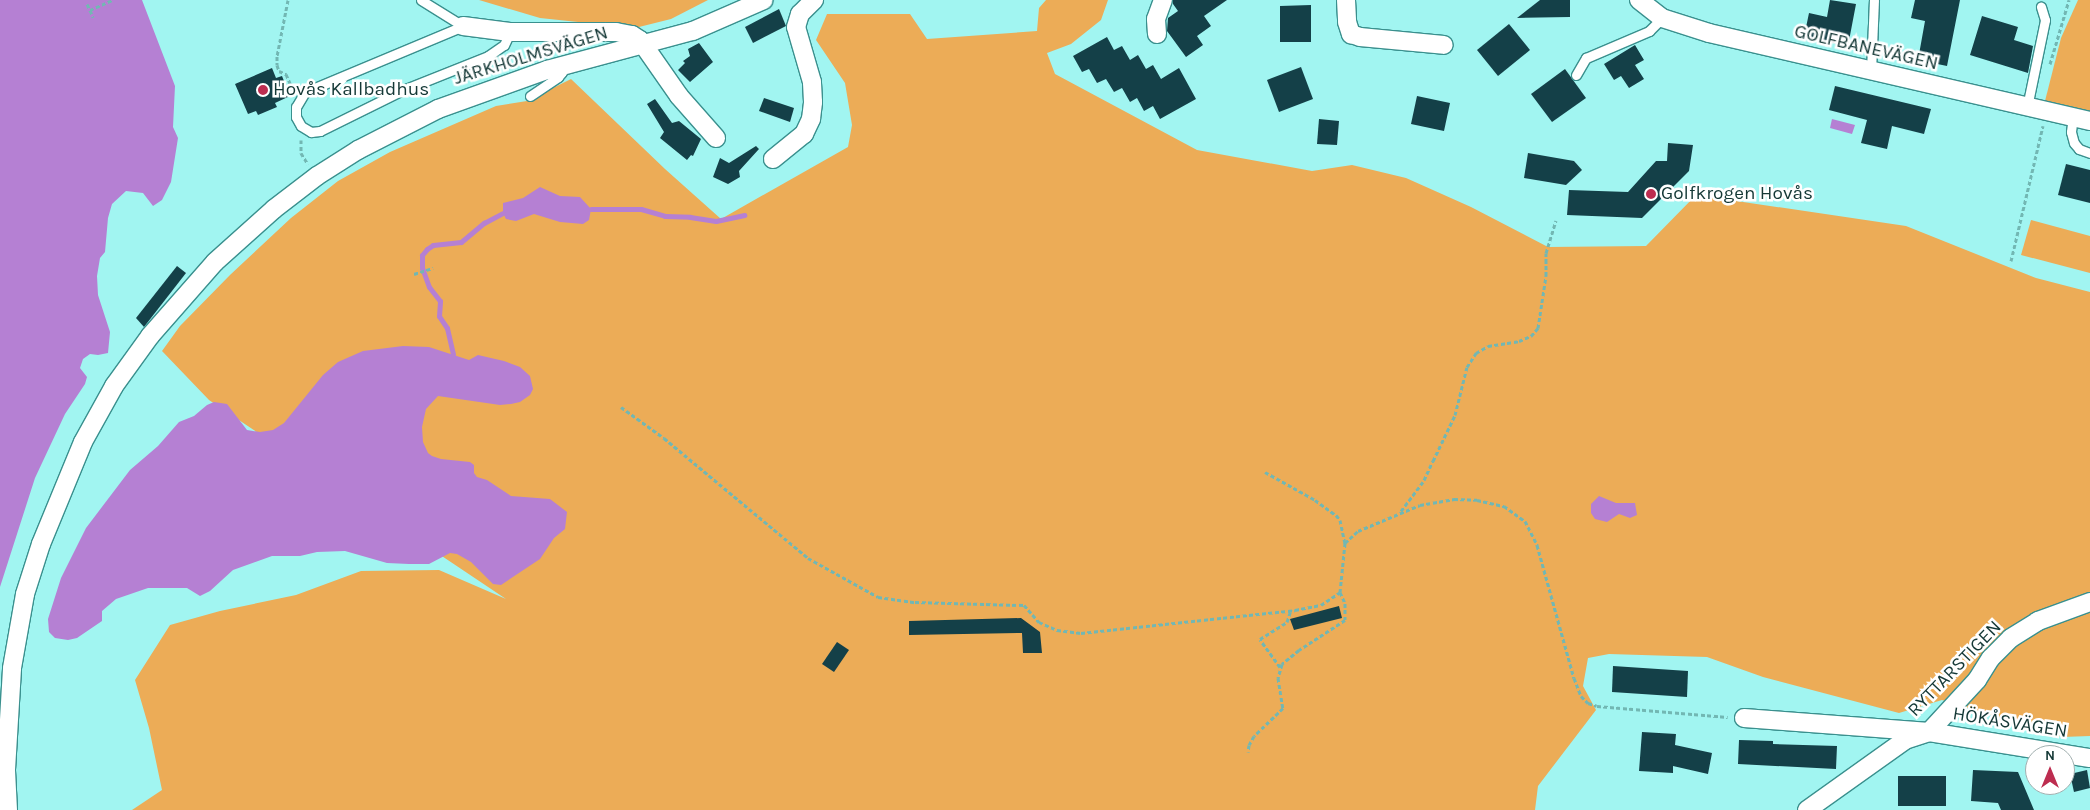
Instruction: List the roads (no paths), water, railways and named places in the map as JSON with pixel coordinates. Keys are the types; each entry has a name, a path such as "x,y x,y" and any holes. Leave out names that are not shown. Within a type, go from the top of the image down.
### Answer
{"street":[{"name":"JÄRKHOLMSVÄGEN","path":"8,810 6,770 12,668 25,594 59,498 83,442 114,386 150,336 216,262 274,209 317,176 358,150 438,109 480,93 561,67 692,31 764,0"},
{"path":"773,159 804,134 811,119 813,102 812,82 796,27 800,14 814,0"},
{"path":"1156,34 1156,19 1163,0"},
{"path":"1346,0 1347,22 1351,34 1360,37 1444,45"},
{"name":"GOLFBANEVÄGEN","path":"1638,0 1662,18 1709,33 2082,119"},
{"path":"463,26 510,32 616,32 632,35 644,44 679,96 716,138"},
{"name":"RYTTARSTIGEN","path":"1807,810 1905,740 1929,732 2011,638 2038,620 2090,602"},
{"name":"HÖKÅSVÄGEN","path":"1744,718 1929,732 2090,758"}],"lane":[{"path":"421,0 463,26"},
{"path":"1871,71 1874,0"},
{"path":"2027,107 2045,20 2041,7"},
{"path":"1576,75 1586,58 1649,31 1662,18"},
{"path":"463,26 305,92 296,107 296,117 301,126 311,132 320,132 403,90 488,56 504,44 510,32"},
{"path":"530,96 558,77 562,72 561,67"},
{"path":"2082,119 2071,132 2074,143 2079,149 2090,153"}],"waterway":[{"path":"591,209 641,209 665,216 716,221 744,215"},
{"path":"453,354 447,328 439,316 440,301 429,287 422,268 422,255 433,245 461,242 484,223 503,213"}],"place":[{"name":"Hovås Kallbadhus","path":"263,90"},
{"name":"Golfkrogen Hovås","path":"1651,194"}]}
